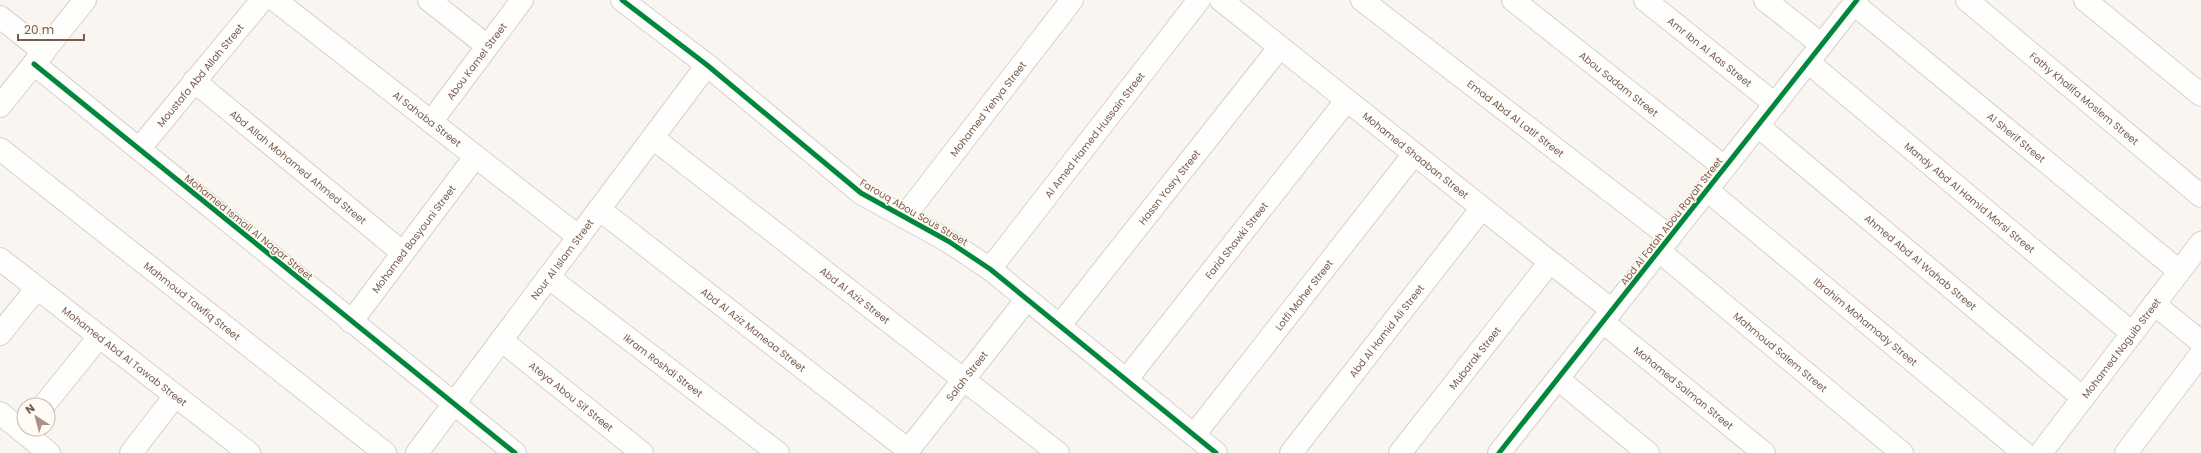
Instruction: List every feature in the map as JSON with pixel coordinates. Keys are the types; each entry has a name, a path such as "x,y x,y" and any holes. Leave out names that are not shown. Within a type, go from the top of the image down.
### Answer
{"street":[{"path":"0,106 86,0"},
{"name":"Moustafa Abd Allah Street","path":"139,149 262,0"},
{"name":"Al Sahaba Street","path":"275,0 579,237"},
{"path":"429,0 488,46"},
{"name":"Abou Kamel Street","path":"431,122 522,0"},
{"name":"Farouq Abou Sous Street","path":"622,0 708,65 861,194 948,241 990,269 1216,453"},
{"name":"Mohamed Yehya Street","path":"904,217 1072,0"},
{"name":"Al Amed Hamed Hussain Street","path":"990,269 1199,0"},
{"name":"Emad Abd Al Latif Street","path":"1362,0 1664,244"},
{"name":"Abou Sadam Street","path":"1513,0 1724,167"},
{"name":"Amr Ibn Al Aas Street","path":"1645,0 1775,104"},
{"name":"Mandy Abd Al Hamid Morsi Street","path":"1765,0 1815,53 2132,333"},
{"name":"Fathy Khalifa Moslem Street","path":"1967,0 2201,196"},
{"path":"2085,0 2201,95"},
{"name":"Abd Al Fatah Abou Rayah Street","path":"1505,451 1558,378 1856,2"},
{"name":"Al Sherif Street","path":"1856,2 2180,271"},
{"name":"Mohamed Shaaban Street","path":"1235,4 1279,48 1550,262 1607,316"},
{"name":"Mohamed Ismail Al Nagar Street","path":"0,17 39,58 139,149 453,405 515,453"},
{"name":"Hassn Yosry Street","path":"1060,326 1279,48"},
{"name":"Nour Al Islam Street","path":"417,453 708,65"},
{"name":"Abd Allah Mohamed Ahmed Street","path":"194,82 403,253"},
{"name":"Farid Shawki Street","path":"1126,380 1346,101"},
{"name":"Ahmed Abd Al Wahab Street","path":"1758,126 2083,398"},
{"name":"Abd Al Aziz Street","path":"653,138 963,381 1058,453"},
{"name":"Mahmoud Tawfiq Street","path":"0,148 385,453"},
{"name":"Lotfi Maher Street","path":"1194,435 1414,154"},
{"name":"Mohamed Basyouni Street","path":"351,322 475,157"},
{"name":"Ibrahim Mohamady Street","path":"1707,190 2024,453"},
{"name":"Abd Al Hamid Ali Street","path":"1291,453 1482,208"},
{"name":"Abd Al Aziz Maneaa Street","path":"599,209 907,452"},
{"name":"Mohamed Naguib Street","path":"2041,453 2201,243"},
{"name":"Mahmoud Salem Street","path":"1664,244 1902,453"},
{"name":"Mohamed Abd Al Tawab Street","path":"0,259 249,453"},
{"name":"Mubarak Street","path":"1400,453 1550,262"},
{"name":"Ikram Roshdi Street","path":"548,277 778,453"},
{"path":"0,334 37,288"},
{"name":"Salah Street","path":"907,452 1027,299"},
{"path":"2154,304 2201,342"},
{"name":"Mohamed Salman Street","path":"1607,316 1764,453"},
{"path":"50,397 99,337"},
{"name":"Ateya Abou Sif Street","path":"501,340 642,453"},
{"path":"2126,453 2201,354"},
{"path":"1558,378 1648,453"},
{"path":"131,453 175,396"},
{"path":"0,413 16,425"},
{"path":"31,437 49,453"}],"cycle path":[{"path":"622,0 707,65 861,193 948,241 990,269 1216,453"},
{"path":"1499,453 1857,0"},
{"path":"34,64 515,453"}]}
